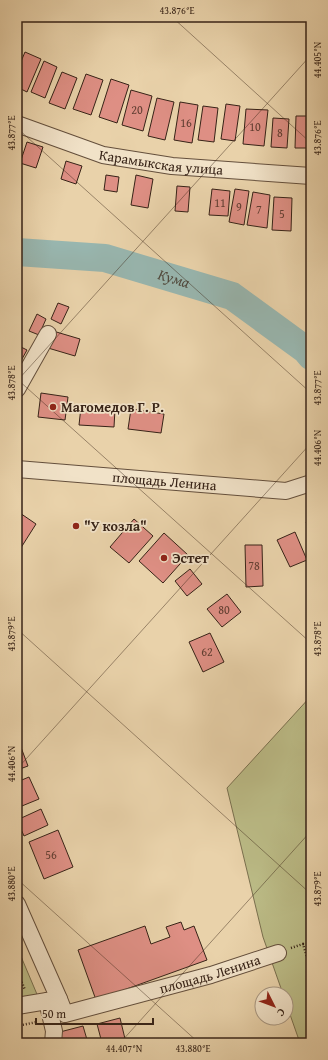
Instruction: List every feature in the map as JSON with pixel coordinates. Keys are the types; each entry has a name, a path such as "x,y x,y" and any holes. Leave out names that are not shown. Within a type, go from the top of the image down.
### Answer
{"street":[{"name":"Карамыкская улица","path":"17,124 103,155 172,166 311,176"},
{"path":"17,389 48,334"},
{"name":"площадь Ленина","path":"17,469 286,491 311,483"},
{"name":"площадь Ленина","path":"17,904 53,1000 65,1014 211,975 278,953"},
{"path":"20,999 53,1000 54,1031 52,1043"}],"path":[{"path":"278,953 311,942"},
{"path":"303,944 311,970"},
{"path":"17,971 28,995 20,999"}],"green space":[{"path":"311,696 311,1043 300,1043 294,1026 294,986 280,986 263,937 227,788"},
{"path":"17,947 39,999 17,1003"}],"building":[{"path":"307,37 311,37 311,61 308,61"},
{"path":"25,52 41,59 27,92 17,87 17,71"},
{"path":"44,61 57,67 45,98 31,92"},
{"path":"62,72 77,78 65,109 49,103"},
{"path":"86,74 103,80 91,115 73,109"},
{"path":"111,79 129,85 117,123 99,117"},
{"path":"131,90 152,96 143,131 122,125"},
{"path":"157,98 174,102 165,140 148,136"},
{"path":"180,102 198,105 192,143 174,140"},
{"path":"226,104 240,106 235,141 221,139"},
{"path":"203,106 218,108 214,142 198,140"},
{"path":"246,109 268,110 264,146 243,144"},
{"path":"296,116 311,116 311,148 295,148"},
{"path":"273,118 289,119 287,148 271,147"},
{"path":"27,142 43,147 36,168 20,163"},
{"path":"66,161 82,166 76,184 61,179"},
{"path":"106,175 119,177 117,192 104,190"},
{"path":"136,175 153,179 148,208 131,205"},
{"path":"177,186 190,187 188,212 175,211"},
{"path":"212,189 230,191 228,216 209,215"},
{"path":"235,189 249,191 244,225 229,222"},
{"path":"253,192 270,195 267,228 247,225"},
{"path":"274,197 292,198 291,231 272,230"},
{"path":"307,198 311,198 311,228 308,228"},
{"path":"58,303 69,307 61,324 51,319"},
{"path":"37,314 46,319 39,335 29,331"},
{"path":"53,331 80,339 75,356 48,348"},
{"path":"17,345 27,350 17,368"},
{"name":"Магомедов Г. Р.","path":"41,393 68,397 65,420 38,417"},
{"path":"81,407 115,409 114,427 79,425"},
{"path":"131,409 164,414 161,433 128,429"},
{"path":"17,511 36,524 17,554"},
{"path":"311,518 311,530 306,522"},
{"path":"134,519 153,536 129,563 110,547"},
{"path":"295,532 307,560 290,567 277,540"},
{"name":"Эстет","path":"164,533 188,555 163,583 139,561"},
{"path":"245,545 262,545 263,586 246,587"},
{"path":"190,569 202,584 187,596 175,581"},
{"path":"227,594 241,612 222,627 207,609"},
{"path":"210,633 224,662 203,672 189,642"},
{"path":"19,742 28,766 17,770 17,743"},
{"path":"29,777 39,799 17,808 17,782"},
{"path":"41,809 48,825 24,836 17,820"},
{"path":"58,830 73,867 44,879 29,842"},
{"path":"181,922 184,930 194,926 207,960 96,1000 78,950 145,926 151,944 170,937 166,927"},
{"path":"120,1018 126,1043 102,1043 97,1024"},
{"path":"83,1026 88,1043 59,1043 56,1033"}],"waterway":[{"name":"Кума","path":"17,252 105,258 232,296 306,350 311,356"}],"place":[{"name":"Магомедов Г. Р.","path":"53,407"},
{"name":"\"У козла\"","path":"76,526"},
{"name":"Эстет","path":"164,558"}]}
